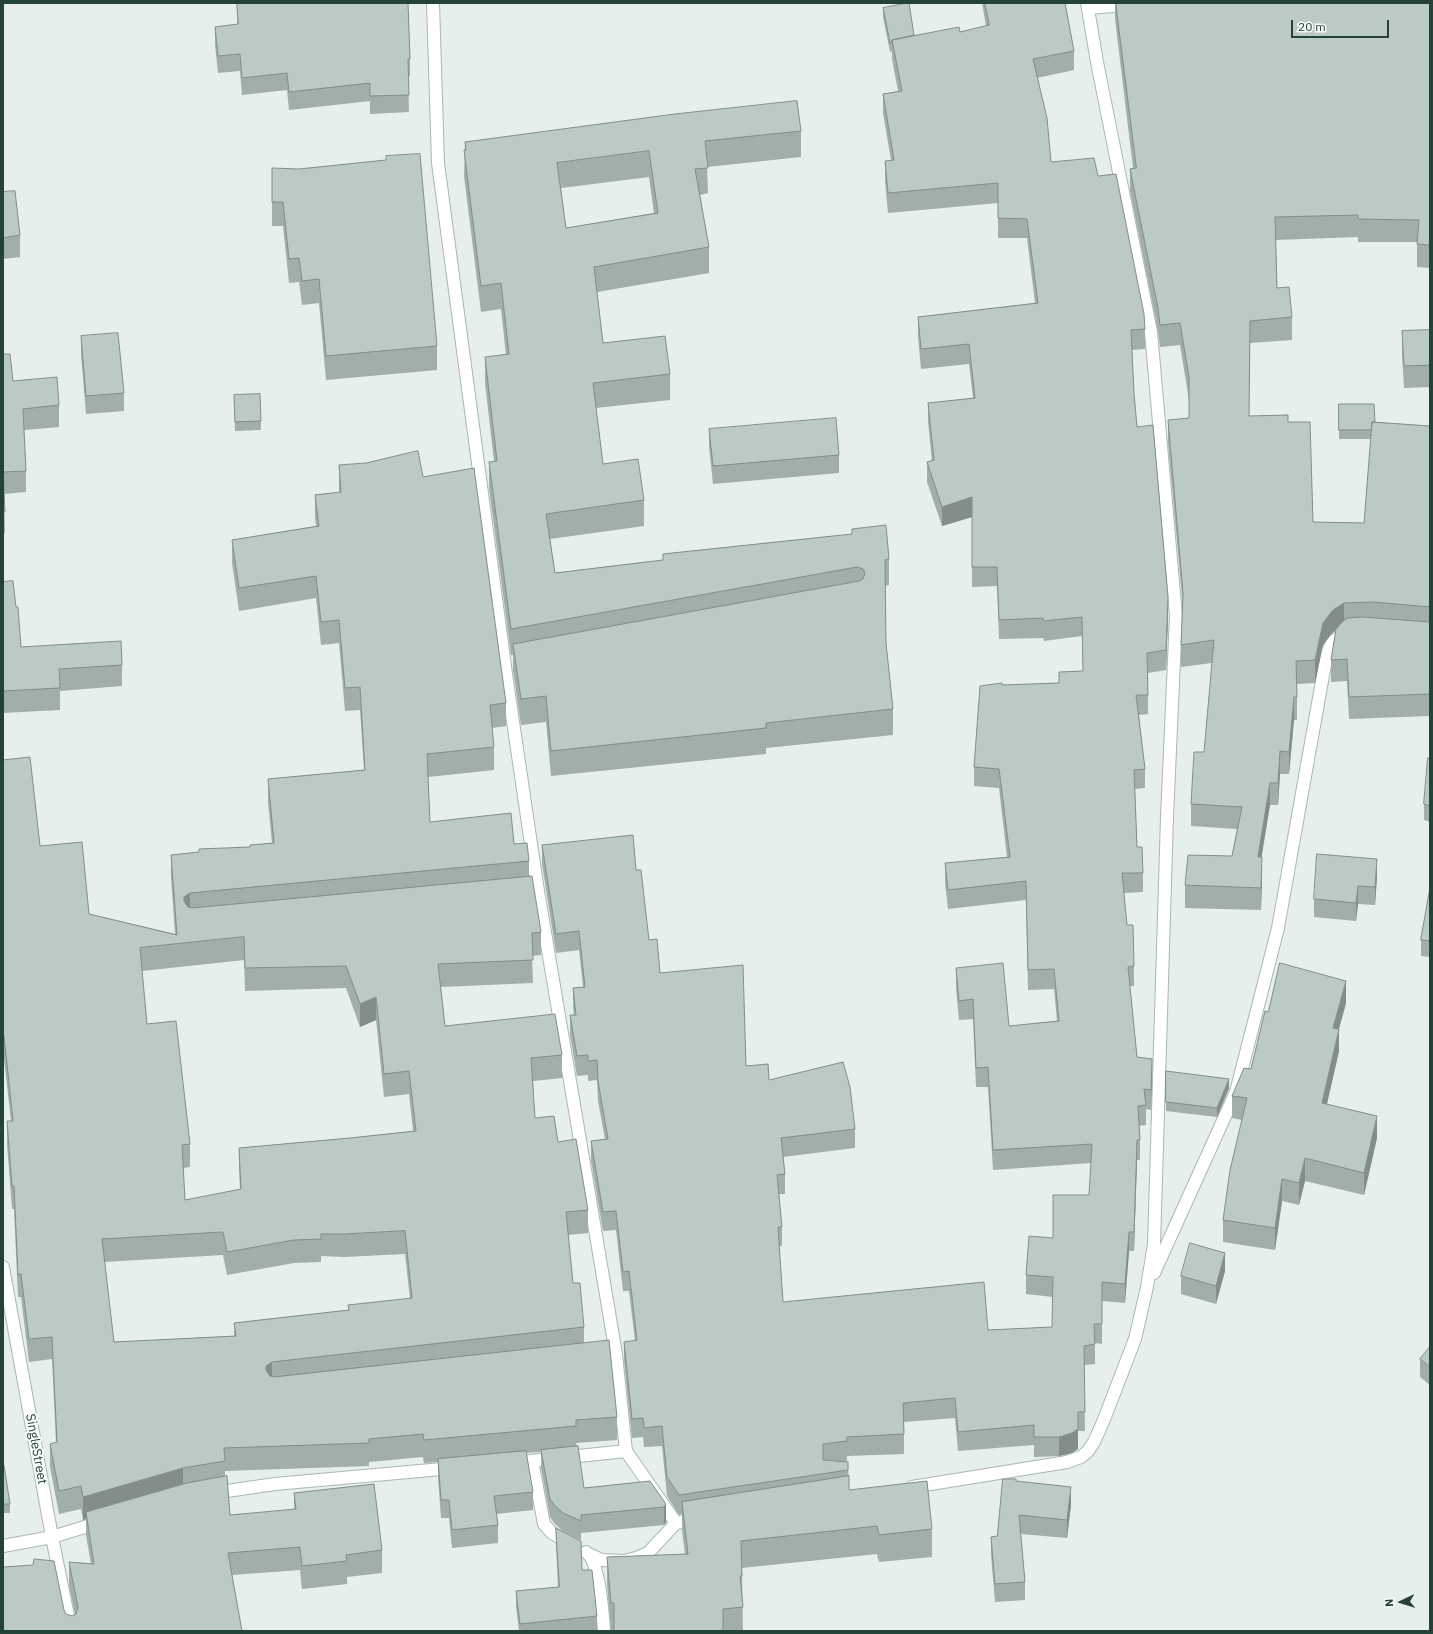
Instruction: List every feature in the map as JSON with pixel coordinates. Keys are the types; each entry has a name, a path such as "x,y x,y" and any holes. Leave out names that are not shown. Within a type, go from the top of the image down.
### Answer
{"street":[{"path":"433,3 438,163 509,664 534,892 612,1355 626,1451 676,1523"},
{"path":"901,1488 1049,1466 1075,1460 1085,1454 1094,1442 1135,1339 1147,1287 1154,1244 1167,817 1176,616 1151,332 1099,70 1088,6 1150,3"},
{"path":"1147,1287 1236,1092 1278,928 1328,652 1333,642 1339,637 1348,632 1356,631"},
{"name":"SingleStreet","path":"3,1267 52,1537 71,1631"},
{"path":"501,1464 626,1451"},
{"path":"532,1461 544,1524 552,1534 602,1560 624,1561 636,1558 648,1553 676,1523 707,1518"},
{"path":"200,1495 275,1484 462,1467"},
{"path":"3,1546 52,1537 111,1519"},
{"path":"588,1554 598,1577 604,1631"}],"building":[{"path":"237,3 408,3 410,59 408,59 409,95 370,96 370,83 289,92 287,73 242,78 240,54 218,56 215,27 238,24"},
{"path":"909,3 914,35 892,40 890,43 883,8"},
{"path":"985,3 1065,3 1074,51 1033,59 1047,118 1051,162 1094,158 1098,176 1116,174 1144,314 1145,329 1131,330 1134,393 1137,427 1153,425 1168,597 1166,650 1147,653 1148,695 1136,695 1145,769 1134,770 1137,847 1142,847 1143,873 1122,873 1127,925 1133,925 1134,966 1128,967 1137,1057 1152,1059 1151,1090 1144,1089 1146,1105 1138,1106 1140,1140 1137,1140 1134,1232 1129,1232 1125,1284 1102,1282 1102,1324 1094,1324 1095,1344 1084,1346 1085,1412 1078,1412 1078,1429 1072,1433 1059,1437 1034,1437 1034,1425 958,1432 955,1398 903,1403 904,1434 847,1437 847,1441 823,1444 823,1460 848,1462 848,1470 679,1495 667,1477 662,1426 644,1428 643,1418 632,1419 624,1342 637,1340 629,1271 623,1272 616,1211 603,1212 591,1141 608,1139 598,1081 597,1060 588,1061 588,1055 577,1056 570,1015 576,1015 573,988 585,987 579,931 556,934 542,845 633,835 636,870 641,870 649,940 657,939 660,973 743,965 746,1066 768,1064 769,1080 843,1062 850,1087 855,1129 781,1138 785,1174 777,1175 782,1227 778,1227 783,1302 984,1282 988,1330 1052,1327 1053,1277 1026,1275 1029,1236 1053,1238 1053,1195 1089,1195 1092,1144 993,1150 988,1067 976,1068 973,999 959,1001 956,968 1003,963 1009,1026 1059,1021 1054,969 1028,970 1026,881 948,890 945,863 1010,857 999,769 974,767 980,686 1002,683 1002,685 1059,683 1059,672 1083,671 1082,617 1044,621 1043,618 999,620 997,567 972,567 972,497 942,507 927,462 934,460 928,403 975,398 969,344 921,349 918,317 1038,303 1027,219 998,218 998,183 888,193 885,161 894,160 883,94 902,91 892,40 959,27 960,32 989,25"},
{"path":"1116,3 1430,3 1430,245 1417,244 1419,220 1358,219 1358,215 1275,217 1277,288 1289,287 1292,317 1250,321 1249,416 1288,415 1288,422 1310,422 1313,522 1364,523 1372,422 1430,426 1430,607 1373,602 1344,603 1333,610 1323,623 1315,660 1296,661 1297,697 1294,697 1289,752 1280,751 1278,783 1270,783 1258,857 1262,857 1261,888 1185,885 1188,855 1232,856 1242,807 1191,804 1194,752 1204,752 1214,640 1181,645 1183,593 1168,420 1189,418 1189,377 1180,323 1160,325 1158,308 1130,169 1136,168"},
{"path":"797,101 801,131 705,141 708,168 695,169 709,247 594,267 603,343 665,336 670,374 593,383 603,464 638,459 644,500 546,514 555,573 663,560 663,554 852,534 852,529 886,525 889,559 885,560 886,643 893,709 766,723 766,728 551,751 546,696 521,699 513,644 859,581 863,579 865,573 863,569 857,567 511,629 489,462 497,461 485,357 509,354 501,283 481,286 464,150 466,150 465,142 675,114","holes":["649,151 658,213 566,228 557,163"]},
{"path":"420,154 437,346 326,356 319,279 302,281 299,258 289,259 283,202 272,202 272,168 299,169 386,160 386,156"},
{"path":"15,191 20,235 3,238 3,192"},
{"path":"1430,330 1430,365 1404,366 1402,331"},
{"path":"118,333 124,393 86,396 81,336"},
{"path":"3,354 10,354 13,381 57,377 59,405 23,409 26,471 3,472"},
{"path":"260,394 261,421 235,422 234,395"},
{"path":"1339,404 1374,404 1375,422 1372,422 1371,430 1339,430"},
{"path":"836,418 839,455 713,466 709,429"},
{"path":"418,451 423,477 474,468 506,703 490,705 494,747 427,754 430,822 511,813 514,844 527,843 529,861 190,893 184,897 184,901 188,907 192,908 532,876 541,932 532,933 533,960 438,964 445,1026 555,1014 562,1055 531,1058 535,1118 554,1116 558,1142 576,1139 588,1210 566,1212 573,1283 580,1283 584,1327 272,1362 266,1366 266,1370 270,1376 274,1377 609,1340 617,1417 576,1420 576,1426 424,1440 423,1434 369,1439 369,1443 224,1448 225,1461 183,1468 83,1497 81,1486 59,1491 50,1444 57,1442 52,1337 29,1339 21,1274 18,1275 14,1186 12,1186 7,1121 13,1121 3,1036 3,760 30,757 40,846 82,842 89,914 177,935 171,855 199,852 199,849 250,847 250,845 274,843 268,779 365,770 360,687 345,688 339,620 321,622 316,576 239,588 232,540 319,526 315,495 341,492 339,465 366,463","holes":["244,937 245,968 346,966 360,1004 376,997 384,1074 409,1071 416,1131 239,1148 241,1189 185,1200 182,1145 190,1144 176,1021 147,1024 140,948","405,1231 412,1298 348,1305 349,1310 234,1323 236,1336 114,1342 102,1239 223,1232 227,1252 294,1240 321,1239 321,1234"]},
{"path":"3,472 5,512 3,512"},
{"path":"13,581 16,607 18,607 21,647 121,641 122,665 59,669 60,688 3,691 3,582"},
{"path":"1362,617 1430,622 1430,694 1349,697 1347,659 1331,660 1336,629 1348,618"},
{"path":"1428,758 1430,758 1430,806 1424,804"},
{"path":"1317,854 1377,859 1375,887 1358,886 1356,903 1314,899"},
{"path":"1430,888 1430,941 1421,940"},
{"path":"1280,963 1346,981 1333,1028 1339,1029 1322,1103 1377,1116 1364,1173 1305,1158 1299,1183 1282,1179 1275,1228 1223,1220 1230,1170 1247,1098 1232,1096 1244,1068 1251,1069 1265,1011 1268,1012"},
{"path":"1166,1071 1229,1079 1217,1108 1166,1102"},
{"path":"1190,1243 1225,1253 1216,1286 1181,1276"},
{"path":"1430,1347 1430,1367 1420,1359"},
{"path":"578,1446 584,1488 650,1481 666,1504 664,1507 581,1515 581,1521 563,1513 550,1499 541,1450"},
{"path":"526,1451 533,1492 494,1496 498,1525 452,1530 449,1500 441,1500 438,1459"},
{"path":"4,1465 10,1504 3,1504"},
{"path":"227,1476 230,1515 296,1509 294,1493 374,1484 382,1550 346,1555 347,1561 302,1566 300,1547 228,1553 242,1631 3,1631 3,1567 33,1565 34,1559 54,1561 64,1610 66,1614 72,1616 76,1614 78,1607 69,1562 94,1564 86,1512 187,1483"},
{"path":"849,1476 849,1490 927,1481 932,1529 879,1535 877,1526 741,1541 742,1576 740,1576 743,1607 723,1609 723,1631 614,1631 614,1603 611,1603 607,1557 688,1554 682,1502"},
{"path":"1003,1479 1016,1479 1016,1481 1071,1487 1067,1520 1019,1515 1025,1582 995,1584 991,1537 997,1536"},
{"path":"556,1528 581,1541 582,1570 592,1570 597,1616 520,1624 516,1591 559,1587"}]}
